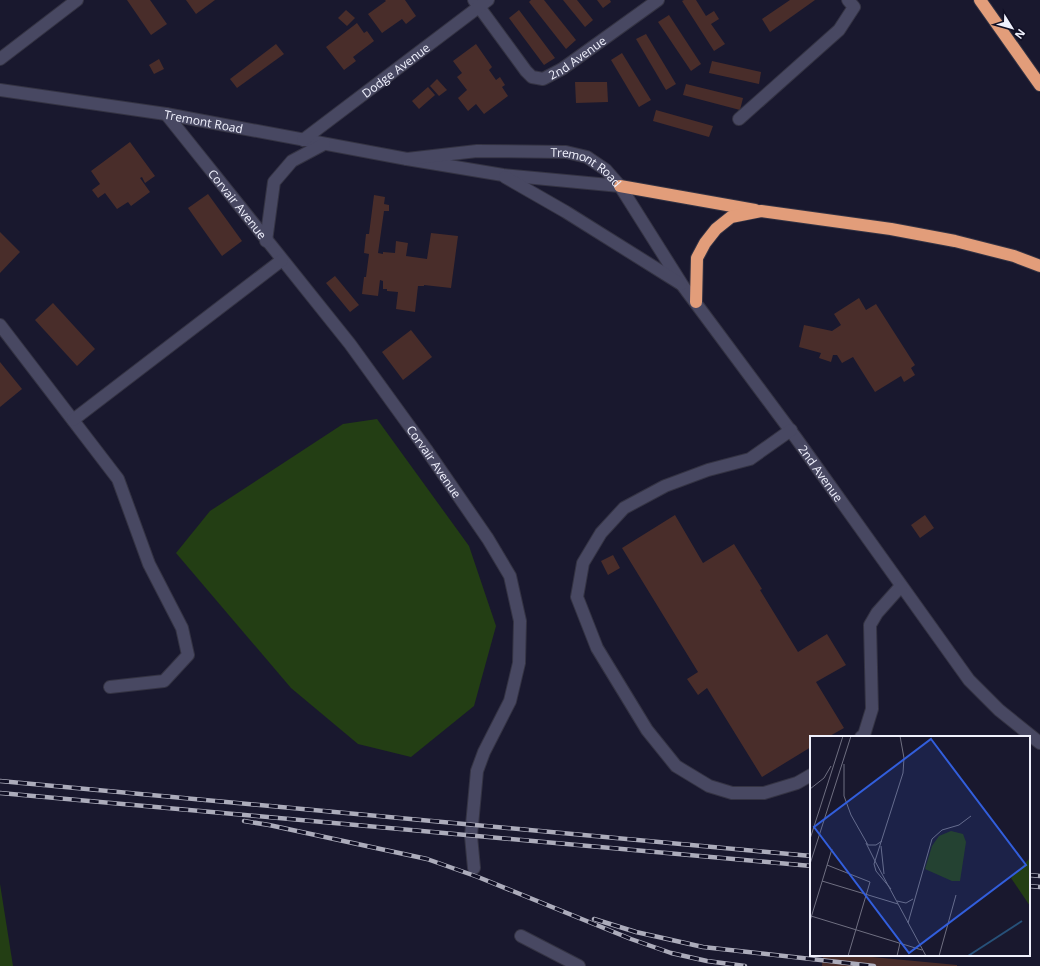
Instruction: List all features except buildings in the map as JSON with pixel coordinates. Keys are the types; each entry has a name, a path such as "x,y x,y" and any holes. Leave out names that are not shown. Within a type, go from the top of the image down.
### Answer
{"highway":[{"path":"980,0 1040,85"},
{"path":"620,186 761,211 891,229 956,241 1014,256 1040,266"},
{"path":"696,302 697,258 705,243 716,229 731,218 761,211"}],"street":[{"path":"0,59 77,0"},
{"name":"2nd Avenue","path":"480,2 526,71 532,77 543,79 562,69 658,0"},
{"name":"Dodge Avenue","path":"303,140 480,2"},
{"path":"739,119 839,30 851,4"},
{"name":"Tremont Road","path":"0,90 166,114 324,144 503,175 620,186"},
{"name":"Corvair Avenue","path":"166,114 266,241 350,344 422,443 488,539 510,576 520,621 519,663 510,701 484,752 477,771 471,836 474,868"},
{"path":"266,241 274,182 292,161 324,144"},
{"name":"Tremont Road","path":"407,159 477,151 566,152 587,157 606,170 620,186"},
{"path":"503,175 566,212 683,286"},
{"name":"2nd Avenue","path":"620,186 683,286 791,430 969,680 999,710 1040,743"},
{"path":"73,420 282,260"},
{"path":"0,325 118,479 149,564 182,628 188,655 164,681 110,687"},
{"path":"791,430 750,459 708,470 666,486 624,508 601,533 583,563 577,597 597,648 647,730 676,766 709,786 732,794 764,793 797,783 810,776"},
{"path":"863,736 872,709 870,625 877,613 901,586"},
{"path":"521,936 579,966"}],"green space":[{"path":"377,419 469,546 496,626 474,706 411,757 358,744 291,688 176,553 210,511 343,424"},
{"path":"0,884 13,966 0,966"}],"railway":[{"path":"0,781 810,856"},
{"path":"0,793 810,866"},
{"path":"244,821 427,859 478,877 631,939 671,953 707,961 745,966"},
{"path":"1030,875 1040,876"},
{"path":"1030,886 1040,887"},
{"path":"594,919 636,932 703,947 874,966"}]}
